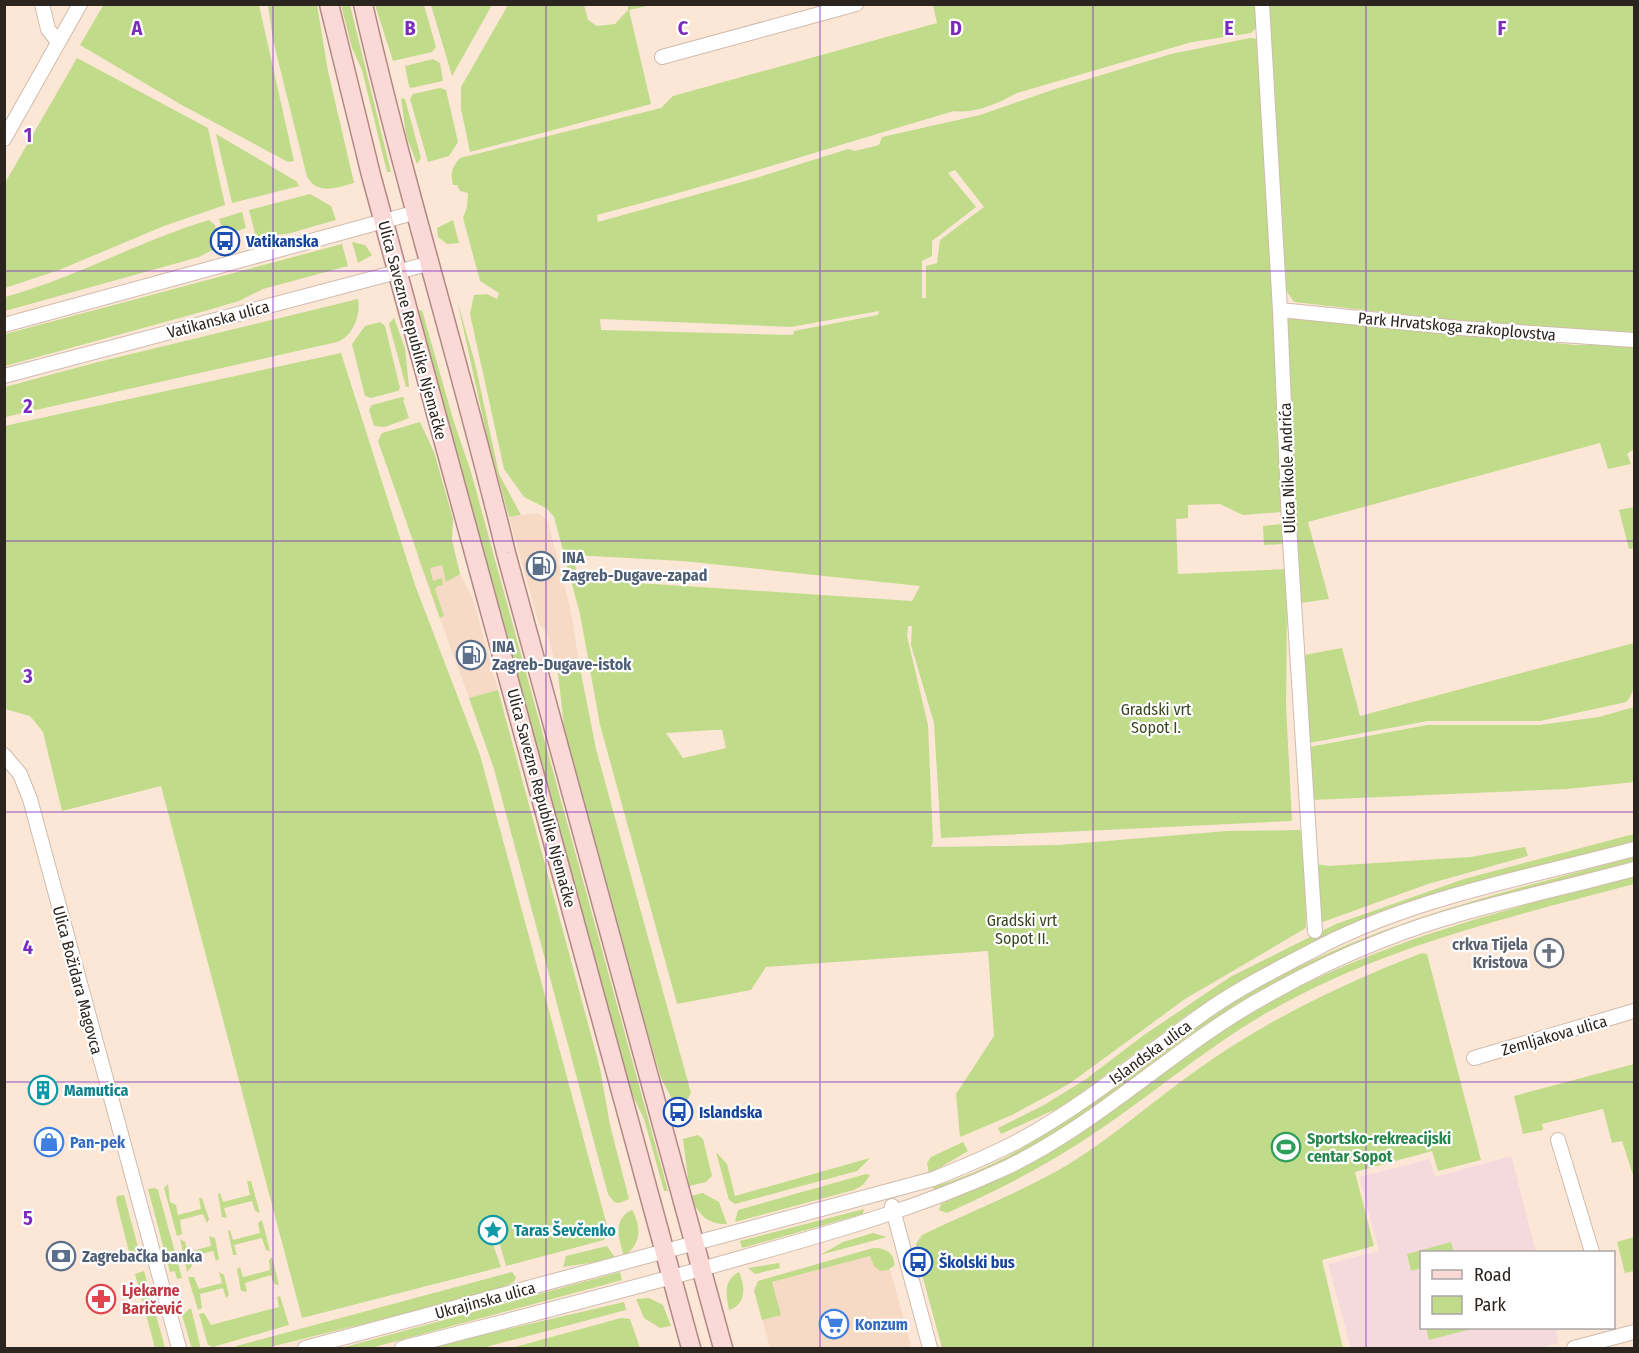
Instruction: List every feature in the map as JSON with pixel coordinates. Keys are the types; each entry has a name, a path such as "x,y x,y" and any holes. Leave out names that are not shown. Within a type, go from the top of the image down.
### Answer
{"main road":[{"name":"Ulica Savezne Republike Njemačke","path":"329,4 383,221 691,1348"},
{"name":"Ulica Savezne Republike Njemačke","path":"363,4 382,87 431,262 506,553 723,1348"}],"street":[{"path":"42,4 48,29 58,42"},
{"path":"4,139 80,4"},
{"path":"662,57 856,4"},
{"name":"Ulica Nikole Andrića","path":"1262,4 1280,310 1289,525 1315,931"},
{"path":"4,325 417,212"},
{"name":"Vatikanska ulica","path":"4,376 431,262"},
{"name":"Park Hrvatskoga zrakoplovstva","path":"1280,310 1460,328 1635,340"},
{"name":"Ulica Božidara Magovca","path":"4,755 20,774 30,799 179,1348"},
{"name":"Islandska ulica","path":"665,1251 888,1193 933,1179 1022,1139 1075,1106 1214,1007 1313,950 1385,920 1444,900 1635,849"},
{"name":"Islandska ulica","path":"701,1269 894,1212 966,1185 1039,1151 1141,1082 1195,1041 1265,996 1311,972 1383,940 1446,918 1635,870"},
{"name":"Zemljakova ulica","path":"1474,1058 1635,1011"},
{"path":"1558,1140 1592,1251"},
{"path":"888,1193 930,1348"},
{"name":"Ukrajinska ulica","path":"305,1348 665,1251"},
{"name":"Ukrajinska ulica","path":"402,1348 701,1269"},
{"path":"1574,1348 1614,1332 1635,1332"}],"shaded area":[{"name":"INA Zagreb-Dugave-zapad","path":"538,513 548,521 571,612 580,668 558,673 546,630 539,624 509,517"},
{"name":"INA Zagreb-Dugave-istok","path":"453,545 460,574 473,599 498,690 469,698 417,556"},
{"path":"1511,1156 1536,1251 1420,1251 1420,1329 1556,1329 1558,1343 1541,1348 1351,1348 1328,1264 1379,1251 1359,1177 1430,1159 1435,1177"},
{"path":"885,1252 912,1348 770,1348 754,1287"}],"green space":[{"path":"104,4 259,5 294,161 288,162 180,104 80,45"},
{"path":"268,5 317,5 328,71 354,183 329,189 317,187 307,177 273,40"},
{"path":"341,5 350,5 391,172 387,172 362,70 352,48"},
{"path":"375,5 424,5 436,47 432,52 393,61"},
{"path":"431,5 492,5 452,76"},
{"path":"508,5 584,5 588,20 597,26 615,24 628,10 628,5 651,5 629,10 651,104 470,152 461,109 461,87"},
{"path":"933,5 1258,5 1258,26 1251,33 1192,42 1017,93 979,109 954,111 731,178 597,215 598,222 756,178 848,149 855,151 879,145 882,137 980,115 1055,89 1171,54 1250,38 1259,39 1272,303 1276,304 1283,512 1243,515 1220,504 1188,505 1188,518 1176,519 1178,574 1289,569 1286,706 1292,821 941,838 934,723 911,645 912,626 908,626 907,636 928,725 933,842 931,847 1058,845 1227,831 1300,830 1305,834 1306,928 1185,999 1069,1084 1012,1115 960,1137 956,1094 994,1036 988,951 766,967 751,990 677,1004 600,725 580,614 554,517 546,508 524,497 504,469 470,314 474,295 487,294 497,299 499,293 480,281 463,218 468,193 460,191 457,185 453,185 452,177 453,167 460,158 661,108 673,96 937,23","holes":["955,170 984,207 940,240 937,263 926,266 926,298 922,298 922,261 932,256 932,241 976,207 948,173","879,311 878,315 794,331 793,335 601,330 600,319 791,327","573,555 682,561 920,586 912,601 578,579","722,730 726,748 683,758 666,733"]},
{"path":"1268,5 1634,5 1634,334 1461,321 1294,302 1285,289"},
{"path":"77,58 208,128 225,205 164,226 59,270 5,288 5,183"},
{"path":"433,59 440,63 443,81 411,88 405,66"},
{"path":"440,88 446,90 458,142 449,156 428,162 410,99 413,94"},
{"path":"401,98 405,99 421,158 417,164 406,135"},
{"path":"216,134 296,181 299,186 232,203"},
{"path":"310,194 331,206 336,220 287,234 256,237 249,210"},
{"path":"242,212 246,228 225,235 219,219"},
{"path":"209,220 215,225 220,246 199,257 5,311 5,297 57,280 157,238"},
{"path":"453,220 459,243 447,244 438,237 437,228"},
{"path":"352,242 365,245 372,255 358,263"},
{"path":"342,244 348,266 263,289 239,301 205,311 5,366 5,334"},
{"path":"358,299 355,324 343,339 337,342 5,417 5,387"},
{"path":"457,300 475,363 499,474 521,515 509,517 488,441"},
{"path":"422,310 453,419 471,472 668,1191 664,1191 644,1119 631,1092 418,311"},
{"path":"1301,316 1574,345 1634,345 1634,449 1627,454 1631,464 1608,469 1600,443 1308,522 1329,599 1300,603 1285,327 1289,319"},
{"path":"394,318 405,348 409,387 406,387 389,324"},
{"path":"380,322 385,326 400,388 398,391 371,398 365,396 352,344 365,326"},
{"path":"341,353 415,585 480,755 609,1233 604,1240 506,1266 497,1226 487,1228 501,1267 302,1318 161,786 62,811 43,732 30,716 5,709 4,426"},
{"path":"402,397 405,399 403,400 409,418 385,427 374,426 369,410 372,405"},
{"path":"420,422 434,452 453,519 452,540 460,574 446,582 442,565 430,568 433,581 442,578 443,585 437,586 435,590 444,616 440,618 378,441 382,433"},
{"path":"1634,507 1634,548 1629,549 1619,510"},
{"path":"1282,524 1283,544 1264,545 1263,526"},
{"path":"1634,643 1634,683 1626,702 1540,721 1428,721 1309,743 1304,655 1342,648 1360,716"},
{"path":"580,668 596,749 691,1093 687,1100 674,1103 661,1078 564,727 558,673"},
{"path":"498,690 600,1068 610,1125 629,1199 619,1203 614,1202 608,1194 494,769 469,698"},
{"path":"1634,707 1634,782 1567,789 1312,800 1309,747 1427,725 1539,725 1599,717"},
{"path":"1634,834 1634,842 1479,883 1309,945 1251,976 1187,1015 1063,1106 1001,1134 998,1128 1044,1105 1086,1079 1144,1035 1230,977 1336,924 1464,879"},
{"path":"1525,847 1528,856 1428,884 1320,923 1316,864 1329,866 1471,857"},
{"path":"1634,857 1634,861 1479,903 1303,969 1252,996 1187,1037 1083,1115 1020,1154 934,1191 933,1187 978,1170 1020,1149 1061,1124 1217,1013 1302,965 1394,927 1441,911"},
{"path":"1634,876 1634,884 1444,937 1351,971 1307,992 1242,1028 1063,1154 967,1204 947,1213 939,1210 941,1204 1060,1146 1117,1108 1218,1034 1304,984 1396,946 1442,930"},
{"name":"Sportsko-rekreacijski centar Sopot","path":"1422,953 1427,954 1481,1160 1438,1171 1432,1151 1355,1172 1374,1246 1322,1260 1343,1348 942,1348 916,1252 916,1244 922,1235 1069,1164 1201,1067 1253,1033 1308,1003"},
{"path":"1634,1064 1634,1178 1622,1141 1612,1143 1603,1109 1542,1124 1543,1130 1523,1134 1514,1096"},
{"path":"698,1135 703,1139 712,1176 706,1182 689,1186 683,1139"},
{"path":"963,1142 968,1151 929,1174 927,1163 931,1157"},
{"path":"716,1152 727,1164 735,1196 870,1158 857,1171 735,1204 729,1200"},
{"path":"866,1174 870,1175 863,1185 854,1190 735,1222 738,1210"},
{"path":"247,1181 251,1181 260,1213 255,1211 252,1201 224,1208 227,1218 222,1217 218,1194 220,1193 223,1202 250,1195"},
{"path":"168,1184 170,1202 176,1205 178,1215 201,1209 199,1198 202,1198 209,1219 207,1223 203,1214 180,1220 182,1234 177,1236 164,1188"},
{"path":"148,1189 158,1190 182,1278 177,1279 175,1271 170,1272"},
{"path":"703,1193 719,1202 727,1224 708,1220 696,1208 691,1196"},
{"path":"124,1195 141,1258 131,1260 116,1200 117,1196"},
{"path":"864,1209 863,1214 742,1248 740,1241"},
{"path":"632,1210 638,1229 637,1241 630,1252 624,1256 619,1236 619,1224"},
{"path":"262,1220 270,1251 266,1250 262,1238 234,1245 237,1255 233,1255 228,1231 230,1230 233,1240 260,1233 258,1223"},
{"path":"873,1233 887,1237 820,1255 843,1242"},
{"path":"209,1236 215,1238 219,1259 216,1261 213,1251 190,1257 192,1266 187,1272 180,1239 185,1242 188,1252 211,1246"},
{"path":"1634,1237 1634,1271 1625,1273 1617,1242"},
{"path":"1451,1242 1454,1251 1420,1251 1420,1268 1411,1271 1407,1254"},
{"path":"607,1246 616,1259 563,1267 566,1256"},
{"path":"873,1248 891,1254 894,1266 880,1271 874,1266 870,1256 772,1282 781,1315 762,1320 754,1291 758,1281"},
{"path":"272,1257 279,1285 274,1284 271,1275 245,1283 247,1292 241,1291 237,1269 240,1267 243,1277 270,1270 269,1260"},
{"path":"779,1263 780,1268 755,1274 748,1268"},
{"path":"144,1271 165,1348 155,1348 135,1274"},
{"path":"219,1272 224,1275 229,1295 226,1298 223,1288 200,1294 202,1308 198,1310 188,1277 194,1277 199,1289 222,1283"},
{"path":"512,1272 516,1277 514,1282 492,1292 266,1348 236,1348 236,1346"},
{"path":"620,1272 622,1280 371,1348 341,1348"},
{"path":"739,1272 743,1289 742,1299 739,1304 729,1310 728,1284 730,1279"},
{"path":"280,1296 289,1325 213,1347 208,1345 199,1314 204,1313 211,1325 279,1307 277,1297"},
{"path":"649,1298 663,1305 671,1326 660,1328 644,1318 636,1299"},
{"path":"624,1302 626,1310 482,1348 427,1348"},
{"path":"191,1308 200,1348 192,1348 182,1315"},
{"path":"621,1318 630,1319 640,1348 511,1348"},
{"path":"1426,1329 1471,1329 1429,1340"}],"place":[{"name":"Vatikanska","path":"225,241"},
{"name":"INA Zagreb-Dugave-zapad","path":"541,566"},
{"name":"INA Zagreb-Dugave-istok","path":"471,655"},
{"name":"crkva Tijela Kristova","path":"1549,953"},
{"name":"Mamutica","path":"43,1090"},
{"name":"Islandska","path":"678,1112"},
{"name":"Pan-pek","path":"49,1142"},
{"name":"Sportsko-rekreacijski centar Sopot","path":"1286,1147"},
{"name":"Taras Ševčenko","path":"493,1230"},
{"name":"Zagrebačka banka","path":"61,1256"},
{"name":"Školski bus","path":"918,1262"},
{"name":"Ljekarne Baričević","path":"101,1299"},
{"name":"Konzum","path":"834,1324"}],"park label":[{"name":"Gradski vrt Sopot I.","path":"1156,718"},
{"name":"Gradski vrt Sopot II.","path":"1022,929"}]}
